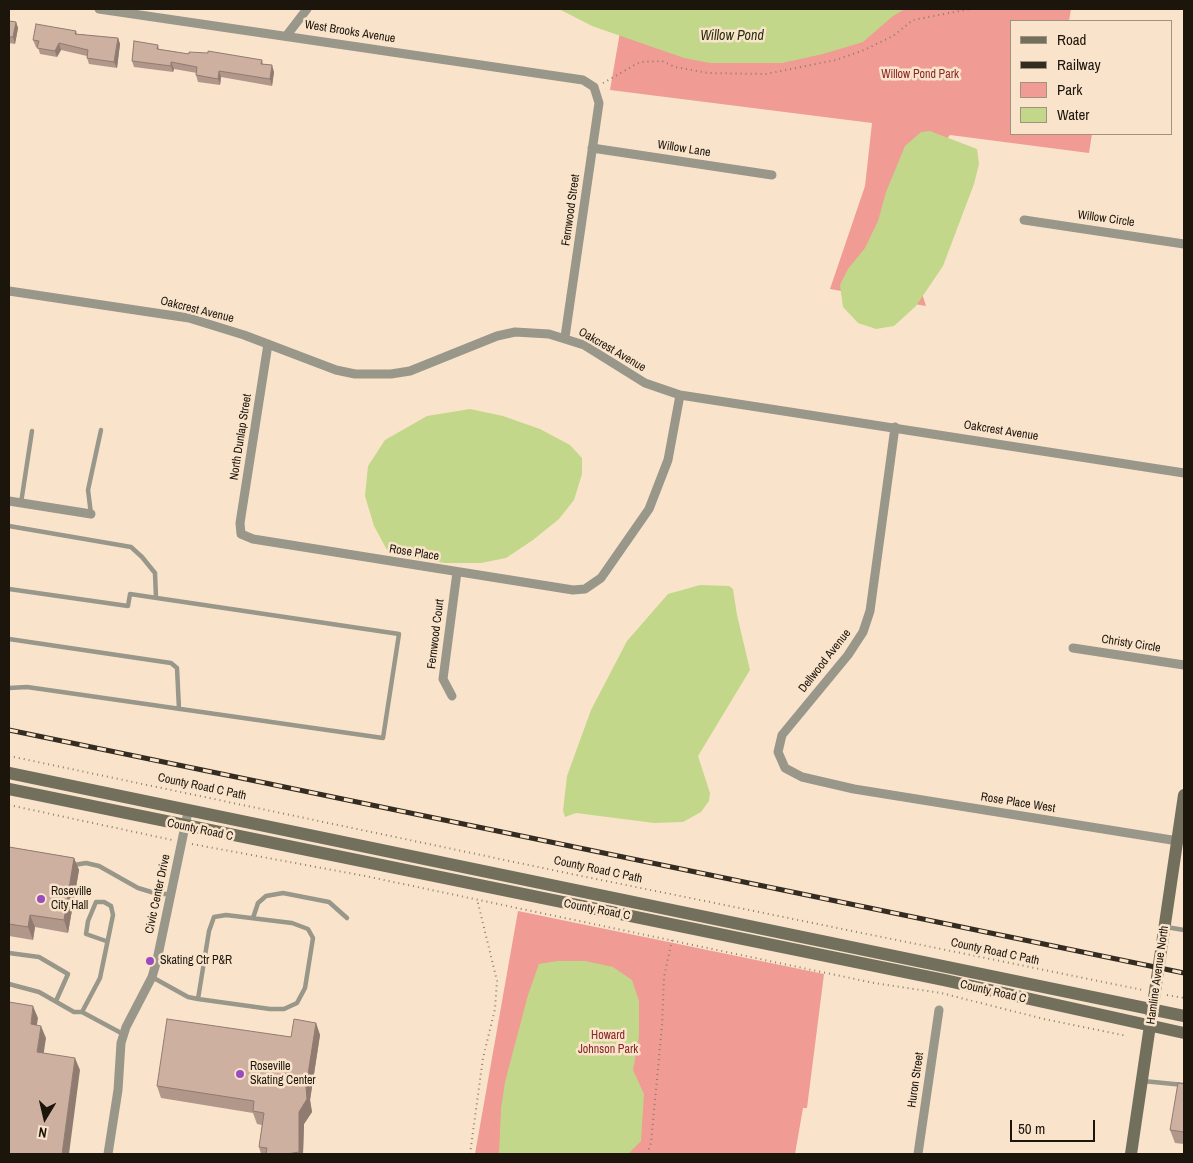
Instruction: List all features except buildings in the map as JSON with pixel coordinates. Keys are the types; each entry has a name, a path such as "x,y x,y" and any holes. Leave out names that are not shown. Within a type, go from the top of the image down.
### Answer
{"main road":[{"name":"County Road C","path":"9,773 188,812 1184,1016"},
{"name":"County Road C","path":"9,790 944,980 1184,1033"},
{"name":"Hamline Avenue North","path":"1131,1154 1165,926 1180,845 1184,795"}],"street":[{"name":"West Brooks Avenue","path":"99,9 287,35 583,80 594,88"},
{"path":"287,35 307,9"},
{"name":"Fernwood Street","path":"565,338 599,103 594,88"},
{"name":"Willow Lane","path":"592,148 772,175"},
{"name":"Willow Circle","path":"1024,220 1184,244"},
{"name":"Oakcrest Avenue","path":"9,292 189,318 268,344 336,370 372,376 410,371 497,336 532,332 565,338 584,345 645,383 680,395 1184,473"},
{"name":"North Dunlap Street","path":"241,534 240,523 268,344"},
{"name":"Rose Place","path":"241,534 253,539 456,572 573,590 585,588 601,578 649,509 668,460 680,395"},
{"name":"Dellwood Avenue","path":"854,789 791,774 780,760 779,743 784,732 848,655 863,632 870,610 895,427"},
{"path":"9,502 91,514"},
{"name":"Fernwood Court","path":"452,696 443,678 456,572"},
{"name":"Christy Circle","path":"1073,648 1184,665"},
{"name":"Rose Place West","path":"854,789 1180,845"},
{"name":"Civic Center Drive","path":"108,1154 124,1034 152,977 183,842 188,812"},
{"name":"Huron Street","path":"918,1154 939,1010"}],"lane":[{"path":"91,514 88,490 101,430"},
{"path":"21,503 32,432"},
{"path":"9,526 131,547 155,572 156,598"},
{"path":"9,589 128,606 130,594 399,634 382,738 27,687 9,688"},
{"path":"9,639 171,663 177,668 179,709"},
{"path":"74,864 86,863 99,866 148,892 171,894"},
{"path":"253,918 258,903 266,896 283,893 329,902 347,918"},
{"path":"82,1012 100,978 113,914 111,906 104,902 96,902 88,920 86,934 106,941"},
{"path":"152,977 188,997 198,999 270,1009 284,1009 297,1003 305,988 313,938 308,929 292,923 253,918 226,915 214,917 208,931 198,999"},
{"path":"1165,926 1184,930"},
{"path":"9,953 39,957 68,974 56,1001"},
{"path":"9,984 39,992 74,1012 82,1012 124,1034"},
{"path":"1142,1081 1184,1085"}],"path":[{"path":"594,88 640,62 662,61 675,67 708,73 766,74 836,60 864,50 893,36 913,20 970,9"},
{"name":"County Road C Path","path":"9,756 543,868 1184,998"},
{"path":"9,805 183,842 477,898 874,983 941,993 1044,1019 1127,1036"},
{"path":"470,1154 483,1058 495,1009 497,981 479,915 477,898"},
{"path":"647,1154 651,1143 662,1025 664,978 672,940"}],"green space":[{"name":"Willow Pond Park","path":"624,9 1071,9 1069,20 1010,20 1010,135 1092,135 1089,153 950,135 930,159 911,259 926,306 830,289 865,186 872,123 610,90"},
{"name":"Howard Johnson Park","path":"518,911 824,974 807,1108 803,1108 795,1154 475,1154"}],"water":[{"name":"Willow Pond","path":"559,9 905,9 893,16 863,42 823,54 782,63 710,63 684,58 592,26"},
{"path":"930,131 977,149 979,164 974,184 943,266 916,306 894,326 876,329 858,323 843,307 840,285 848,269 865,248 878,221 886,192 905,146 921,132"},
{"path":"470,409 503,416 540,429 570,445 582,458 582,474 574,500 559,519 533,540 506,558 481,563 445,563 401,556 387,550 374,526 365,496 368,466 385,440 427,416"},
{"path":"700,585 729,586 733,589 750,670 698,756 710,793 709,801 701,812 683,822 654,823 576,813 565,817 563,811 567,776 591,710 627,641 668,594"},
{"path":"557,961 585,961 613,967 632,980 639,1001 639,1037 633,1070 644,1094 641,1141 628,1154 499,1154 501,1109 505,1082 528,995 539,964"}],"railway":[{"path":"9,730 1184,973"}],"place":[{"name":"Roseville City Hall","path":"41,899"},
{"name":"Skating Ctr P&R","path":"150,961"},
{"name":"Roseville Skating Center","path":"240,1074"}]}
